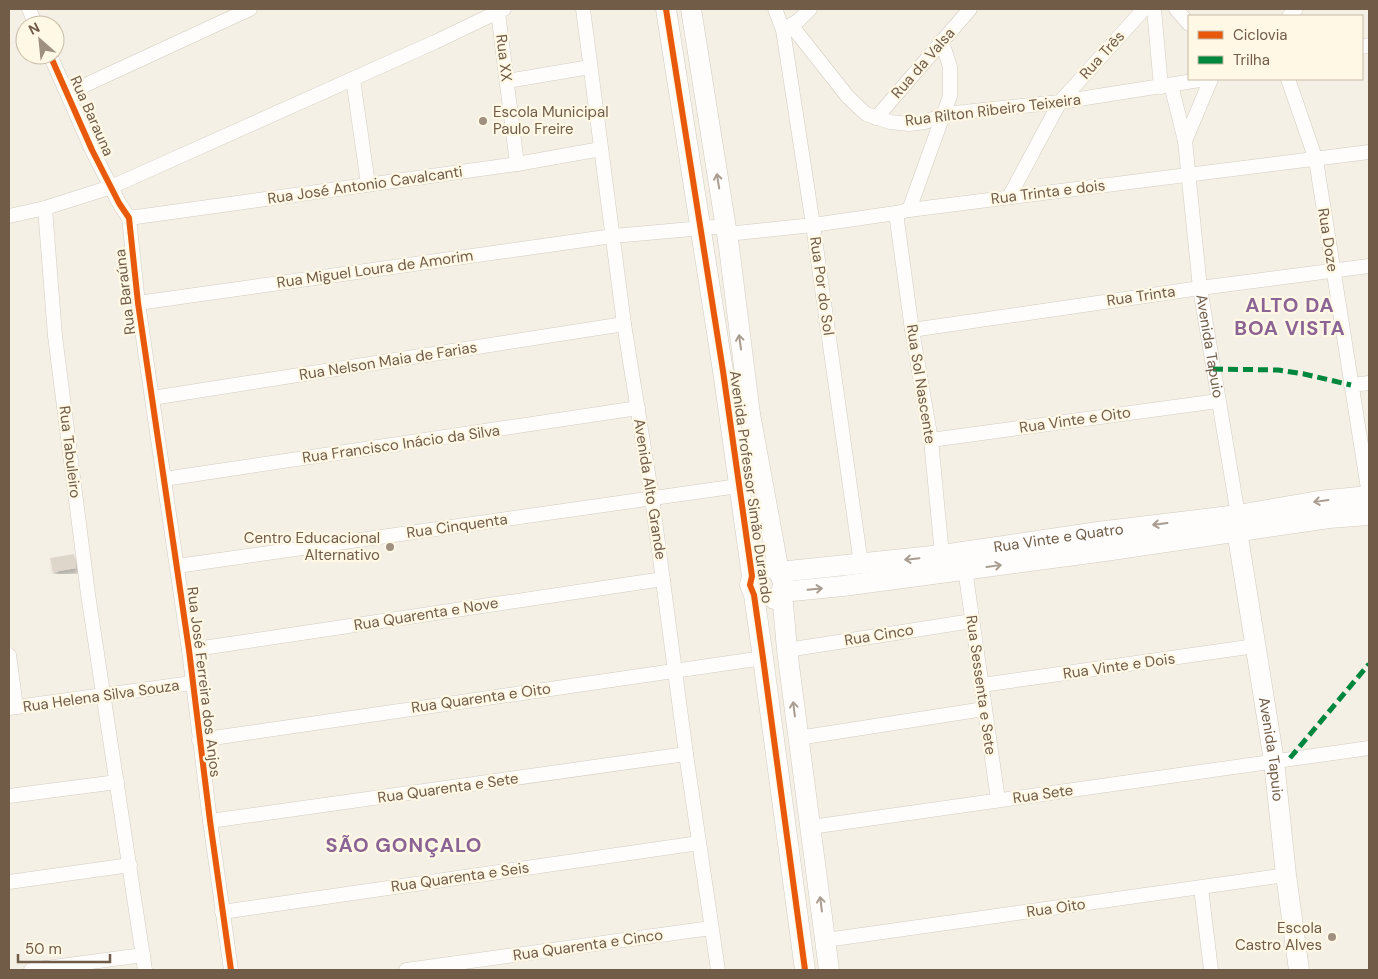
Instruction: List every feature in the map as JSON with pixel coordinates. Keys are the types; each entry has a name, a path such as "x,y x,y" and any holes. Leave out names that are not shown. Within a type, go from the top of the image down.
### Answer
{"street":[{"path":"68,94 250,9"},
{"name":"Avenida Alto Grande","path":"582,9 624,324 652,498 686,754 718,970"},
{"name":"Avenida Professor Simão Durando","path":"666,9 753,585 805,970"},
{"name":"Avenida Professor Simão Durando","path":"691,9 726,230 750,414 780,582 798,738 829,970"},
{"name":"Rua Por do Sol","path":"775,9 787,28 861,564"},
{"path":"787,28 810,9"},
{"name":"Rua da Valsa","path":"876,118 970,9"},
{"name":"Rua Três","path":"1008,198 1060,102 1144,9"},
{"name":"Avenida Tapuio","path":"1154,9 1166,86 1184,141 1200,288 1274,761 1286,875 1299,970"},
{"path":"1176,9 1188,23"},
{"path":"9,216 44,208 111,187 501,10"},
{"name":"Rua XX","path":"501,10 506,81 517,164"},
{"name":"Rua Rilton Ribeiro Teixeira","path":"787,28 848,97 866,114 876,118 909,124 925,122 944,114 1060,102 1200,80"},
{"path":"903,211 950,96 948,58 940,42"},
{"name":"Rua Barauna","path":"55,65 92,150 111,187"},
{"path":"506,81 590,67"},
{"path":"353,78 368,184"},
{"path":"1184,141 1211,80"},
{"name":"Rua Doze","path":"1288,80 1316,160 1369,495"},
{"name":"Rua José Antonio Cavalcanti","path":"129,218 517,164 601,149"},
{"name":"Rua Trinta e dois","path":"700,227 726,230 813,225 903,211 1369,152"},
{"name":"Rua Baraúna","path":"111,187 129,218 138,303 152,398"},
{"name":"Rua Tabuleiro","path":"44,208 55,336 88,594 145,970"},
{"name":"Rua Sol Nascente","path":"903,211 912,330 932,440 942,555"},
{"name":"Rua Miguel Loura de Amorim","path":"138,303 613,236 700,227"},
{"name":"Rua Trinta","path":"912,330 1200,288 1369,266"},
{"name":"Rua Nelson Maia de Farias","path":"152,398 624,324"},
{"path":"1351,385 1369,383"},
{"name":"Rua José Ferreira dos Anjos","path":"152,398 189,650 199,740 230,970"},
{"name":"Rua Vinte e Oito","path":"932,440 1218,401"},
{"name":"Rua Francisco Inácio da Silva","path":"164,479 638,408"},
{"path":"738,486 749,484 758,488 766,505"},
{"name":"Rua Cinquenta","path":"177,566 738,486"},
{"name":"Rua Vinte e Quatro","path":"1237,523 1319,501 1369,495"},
{"name":"Rua Vinte e Quatro","path":"780,582 841,566 1237,523 1369,515"},
{"name":"Rua Vinte e Quatro","path":"780,582 844,586 965,569 1213,526"},
{"path":"841,566 844,586"},
{"name":"Rua Vinte e Quatro","path":"764,567 775,569 780,582 774,599 768,601 758,599 753,585 755,571 764,567"},
{"name":"Rua Sessenta e Sete","path":"965,569 998,800"},
{"name":"Rua Quarenta e Nove","path":"189,650 663,578"},
{"name":"Rua Cinco","path":"787,650 972,621"},
{"name":"Rua Vinte e Dois","path":"982,685 1255,646"},
{"path":"9,656 12,708"},
{"name":"Rua Quarenta e Oito","path":"199,740 763,658"},
{"name":"Rua Helena Silva Souza","path":"12,708 192,683"},
{"path":"798,738 984,709"},
{"name":"Rua Sete","path":"811,827 1369,748"},
{"name":"Rua Quarenta e Sete","path":"210,821 686,754"},
{"path":"9,796 117,782"},
{"name":"Rua Quarenta e Seis","path":"222,912 699,842"},
{"path":"9,882 130,865"},
{"name":"Rua Oito","path":"826,940 1286,875"},
{"path":"1200,888 1211,970"},
{"name":"Rua Quarenta e Cinco","path":"406,970 711,928"},
{"path":"31,970 143,955"}],"building":[{"path":"74,554 76,568 53,572 50,558"}],"marked path":[{"path":"1213,369 1278,370 1351,385"},
{"path":"1290,758 1369,664"}],"cycle path":[{"path":"666,9 723,371 752,576 750,585 754,595 805,970"},
{"path":"54,65 92,150 119,203 129,218 138,303 189,650 231,970"}],"place":[{"name":"Escola Municipal Paulo Freire","path":"483,121"},
{"name":"Centro Educacional Alternativo","path":"390,547"},
{"name":"Escola Castro Alves","path":"1332,937"}],"district":[{"name":"ALTO DA BOA VISTA","path":"1290,316"},
{"name":"SÃO GONÇALO","path":"404,845"}]}
